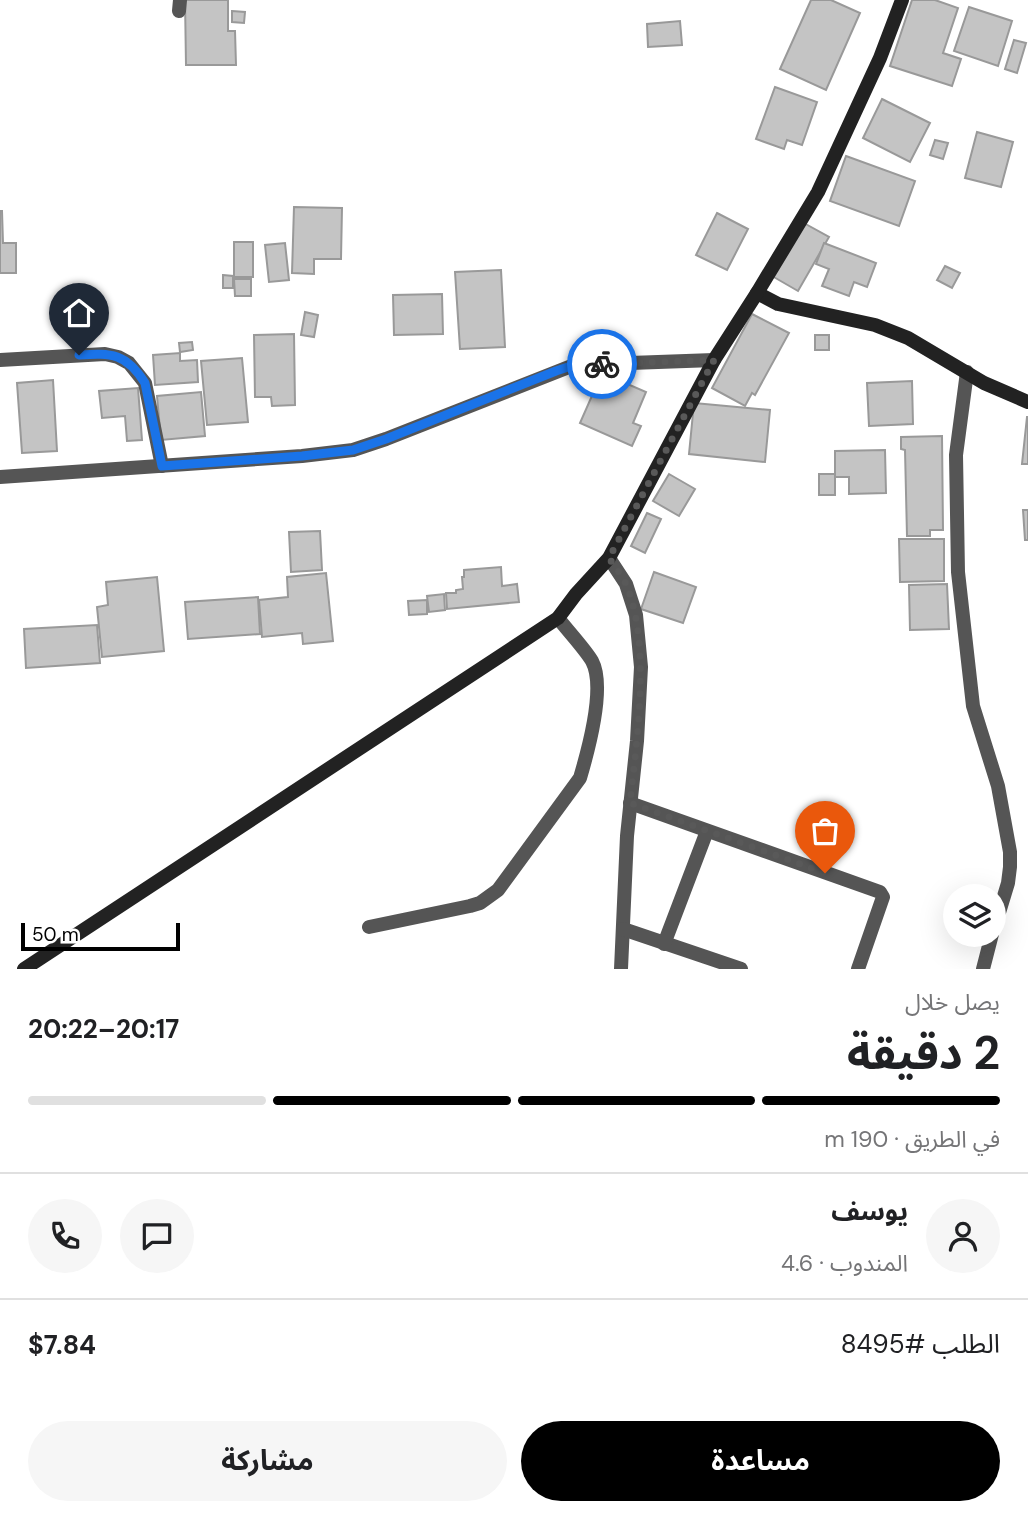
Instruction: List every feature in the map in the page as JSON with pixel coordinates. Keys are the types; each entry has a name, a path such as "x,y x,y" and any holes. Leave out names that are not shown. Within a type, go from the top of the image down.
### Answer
{"main road":[{"path":"24,969 558,618 609,558 714,360 818,192 880,58 902,0"},
{"path":"757,293 778,304 875,325 908,338 984,383 1028,402"}],"street":[{"path":"0,360 105,354 129,363 145,383 162,466"},
{"path":"0,477 353,450 574,365 714,360"},
{"path":"967,372 956,455 958,572 973,706 998,786 1010,852 1006,890"},
{"path":"609,558 626,584 636,615 640,667 625,869 621,969"},
{"path":"369,928 480,903 498,890 580,778 587,756 598,684 592,662 558,618"},
{"path":"630,803 880,892 883,897 858,969"},
{"path":"664,944 707,831"},
{"path":"623,929 741,969"},
{"path":"983,969 989,947"}],"building":[{"path":"185,0 228,0 228,31 235,31 236,65 186,65"},
{"path":"811,0 831,0 860,13 826,90 780,69"},
{"path":"912,0 935,0 958,8 943,53 961,59 952,86 890,66"},
{"path":"969,7 1012,21 998,66 954,51"},
{"path":"232,11 245,12 244,23 232,22"},
{"path":"680,21 682,45 648,47 647,24"},
{"path":"1014,40 1026,43 1017,73 1005,69"},
{"path":"775,87 817,102 802,145 787,140 784,149 756,139"},
{"path":"882,99 930,123 910,162 863,138"},
{"path":"977,132 1013,142 1001,187 965,178"},
{"path":"935,140 948,143 943,159 930,155"},
{"path":"846,156 915,181 899,226 830,201"},
{"path":"294,207 342,208 341,259 314,259 314,274 292,273"},
{"path":"0,211 3,243 16,243 16,273 0,273"},
{"path":"717,213 748,229 727,270 696,255"},
{"path":"802,222 829,237 798,291 772,276"},
{"path":"234,242 253,242 253,277 234,277"},
{"path":"285,243 289,280 269,282 265,245"},
{"path":"824,243 876,263 867,287 854,282 849,296 822,286 829,269 816,264"},
{"path":"945,266 960,273 952,288 937,280"},
{"path":"501,270 505,347 460,349 455,272"},
{"path":"223,275 233,276 233,288 223,288"},
{"path":"234,279 251,279 251,296 235,296"},
{"path":"442,294 443,334 394,335 393,295"},
{"path":"305,312 318,315 314,337 301,335"},
{"path":"752,314 789,333 755,395 752,393 745,406 712,388"},
{"path":"294,334 295,405 272,406 271,397 255,397 254,335"},
{"path":"815,335 829,335 829,350 815,350"},
{"path":"192,342 193,350 180,352 179,343"},
{"path":"180,353 180,361 197,360 198,382 155,385 153,355"},
{"path":"242,358 248,422 207,425 201,361"},
{"path":"602,373 646,392 633,423 641,426 632,446 580,423"},
{"path":"53,380 57,451 22,453 17,383"},
{"path":"912,381 913,424 869,426 867,383"},
{"path":"138,388 142,440 127,441 125,416 102,418 99,391"},
{"path":"201,392 205,436 161,440 157,396"},
{"path":"694,403 770,410 765,462 689,454"},
{"path":"1027,417 1028,464 1022,464"},
{"path":"942,436 943,530 930,530 930,536 907,536 905,450 901,449 901,437"},
{"path":"885,450 886,493 849,494 849,477 835,477 835,451"},
{"path":"669,474 695,489 679,516 653,501"},
{"path":"819,474 835,474 835,495 819,495"},
{"path":"1023,510 1028,510 1028,540 1025,540"},
{"path":"647,513 661,519 645,553 631,546"},
{"path":"320,531 322,570 291,572 289,532"},
{"path":"899,539 944,539 944,581 900,582"},
{"path":"501,567 502,586 517,584 519,602 447,609 446,593 456,593 456,590 463,589 464,570"},
{"path":"654,572 696,587 683,623 641,609"},
{"path":"326,573 333,641 303,644 302,633 262,637 259,600 288,597 287,577"},
{"path":"157,577 164,651 102,657 97,607 108,605 106,582"},
{"path":"947,584 949,629 910,630 909,585"},
{"path":"444,594 445,610 429,612 427,596"},
{"path":"258,597 260,634 188,639 185,602"},
{"path":"427,600 427,614 409,615 408,601"},
{"path":"97,625 100,663 26,668 24,629"}],"way so far":[{"path":"602,364 714,360 609,558 626,584 636,615 640,667 630,803 825,873"}],"route":[{"path":"79,355 105,354 118,357 129,363 139,374 145,383 162,466 353,450 556,371 574,365 602,364"}]}
